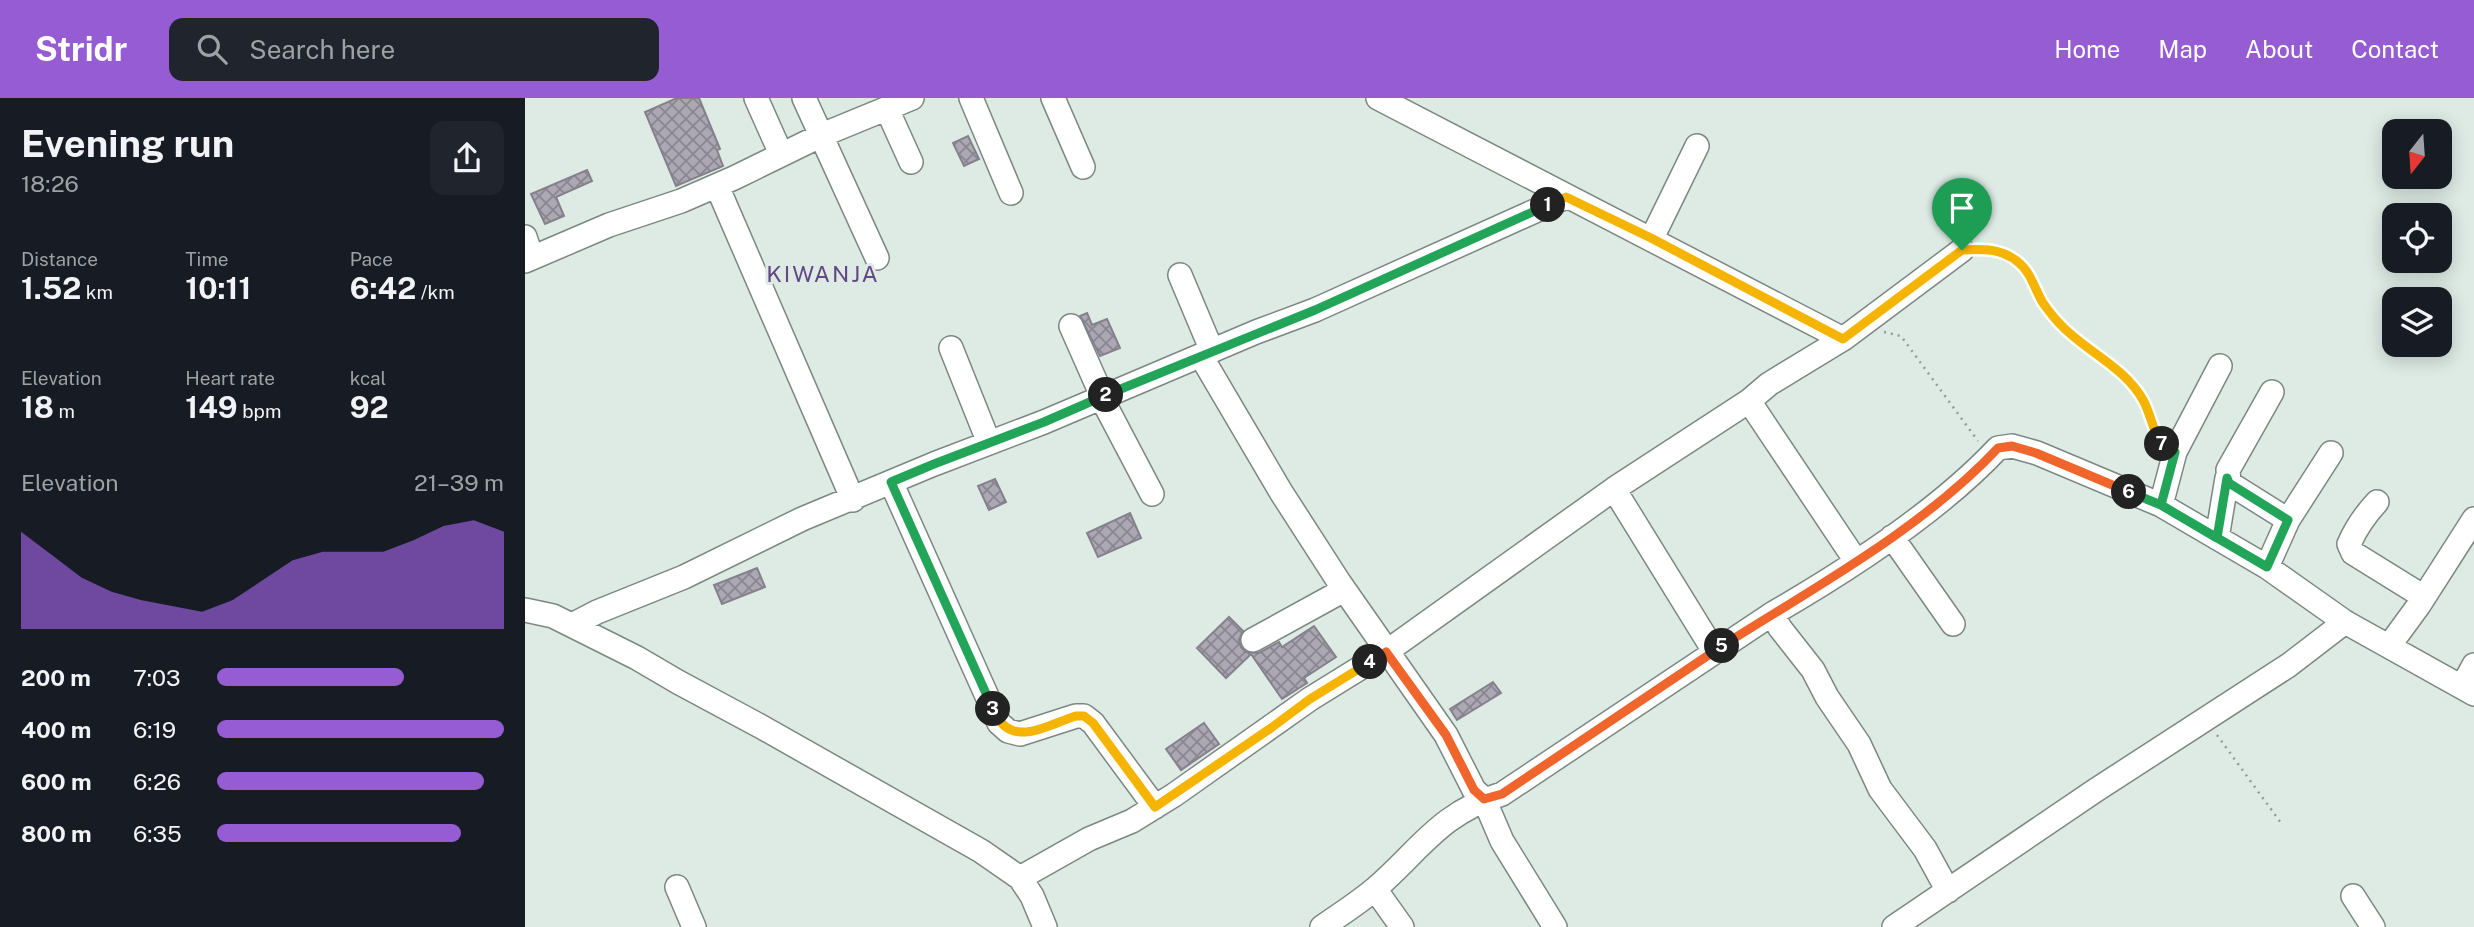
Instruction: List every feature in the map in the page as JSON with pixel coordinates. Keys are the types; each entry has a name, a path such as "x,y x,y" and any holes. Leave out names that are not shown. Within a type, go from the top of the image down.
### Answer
{"street":[{"path":"756,98 781,154"},
{"path":"804,98 877,258"},
{"path":"527,252 681,201 822,135 912,98"},
{"path":"971,98 1010,193"},
{"path":"1053,98 1083,167"},
{"path":"1378,98 1843,339"},
{"path":"887,109 911,162"},
{"path":"1651,238 1697,146"},
{"path":"717,186 853,500"},
{"path":"572,625 597,612 684,577 802,519 1315,310 1566,197"},
{"path":"1020,878 1070,849 1132,821 1155,807 1310,699 1386,652 1614,489 1749,401 1769,384 1843,339 1962,250"},
{"path":"1180,275 1207,354 1281,492 1386,652 1446,735 1474,790 1484,799 1497,831 1555,927"},
{"path":"1071,326 1101,397 1152,494"},
{"path":"951,348 989,443"},
{"path":"2161,505 2175,452 2220,366"},
{"path":"2217,538 2228,470 2272,392"},
{"path":"1749,401 1856,561"},
{"path":"1322,927 1375,889 1445,821 1484,799 1502,794 1714,651 1892,537 1932,507 1990,458 1998,448 2012,446 2036,453 2161,505 2267,567 2345,622 2468,690 2474,665"},
{"path":"2267,567 2288,520 2331,453"},
{"path":"2227,478 2229,483 2288,520"},
{"path":"891,482 999,723 1008,731 1020,734 1076,716 1084,716 1093,723 1155,807"},
{"path":"1614,489 1714,651"},
{"path":"2377,502 2352,535 2349,544 2353,553 2424,597"},
{"path":"2389,646 2474,519"},
{"path":"1892,537 1953,624"},
{"path":"1253,640 1345,590"},
{"path":"525,610 553,616 637,657 981,851 1020,878 1032,896 1045,927"},
{"path":"1772,614 1813,670 1827,697 1854,736 1880,789 1925,849 1948,891"},
{"path":"1894,927 2289,665 2345,622"},
{"path":"677,887 694,927"},
{"path":"1375,889 1402,927"},
{"path":"2353,896 2373,927"}],"path":[{"path":"1962,250 1987,249 2004,253 2020,263 2032,279 2043,302 2061,325 2087,349 2125,377 2143,400 2154,433 2175,452"},
{"path":"1884,332 1901,336 1990,458"},
{"path":"2205,719 2281,823"}],"building":[{"path":"677,98 699,98 720,149 717,150 723,166 676,186 645,112"},
{"path":"968,136 979,159 964,166 953,143"},
{"path":"587,170 592,181 556,197 564,216 545,224 531,194"},
{"path":"1087,313 1092,325 1107,319 1120,348 1100,356 1080,316"},
{"path":"995,479 1006,502 989,510 978,486"},
{"path":"1130,513 1141,538 1098,557 1087,533"},
{"path":"757,568 765,587 722,604 714,585"},
{"path":"1229,617 1243,631 1239,640 1246,652 1259,653 1279,642 1282,647 1314,626 1336,657 1304,678 1307,683 1282,699 1251,654 1226,678 1197,648"},
{"path":"1493,682 1501,693 1457,720 1450,709"},
{"path":"1204,723 1219,744 1181,770 1166,749"}],"district":[{"name":"KIWANJA","path":"823,273"}],"route":[{"path":"1962,250 1843,339 1651,238 1566,197 1315,310 891,482 999,723 1008,731 1020,734 1076,716 1084,716 1093,723 1155,807 1310,699 1386,652 1446,735 1474,790 1484,799 1502,794 1714,651 1892,537 1932,507 1990,458 1998,448 2012,446 2036,453 2161,505 2267,567 2288,520 2229,483 2227,478 2217,538 2161,505 2175,452 2154,433 2143,400 2125,377 2087,349 2061,325 2043,302 2032,279 2020,263 2004,253 1987,249 1962,250"}]}
